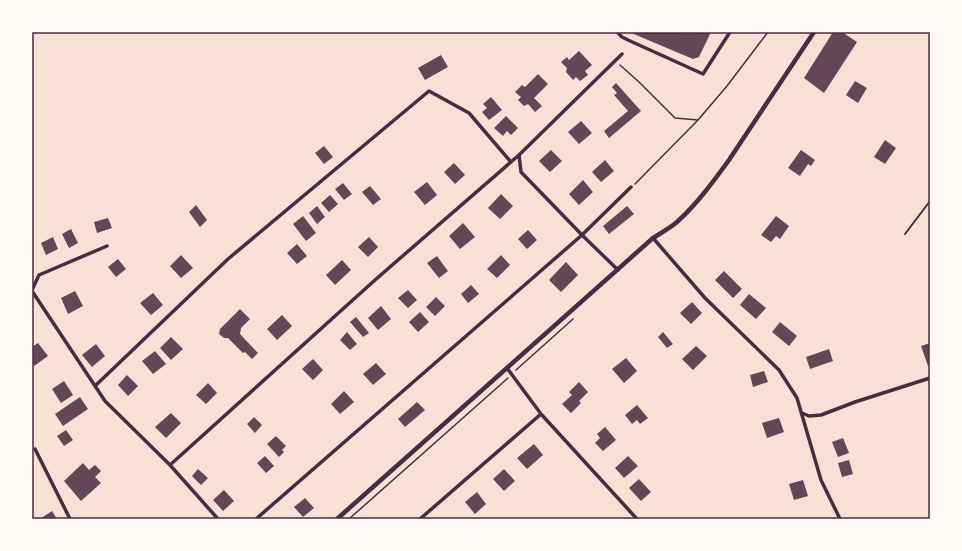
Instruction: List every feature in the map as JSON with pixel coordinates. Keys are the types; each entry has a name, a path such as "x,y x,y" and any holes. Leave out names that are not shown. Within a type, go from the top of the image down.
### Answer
{"street":[{"path":"617,32 628,40 703,74 730,32"},
{"path":"337,519 653,238 676,223 697,203 714,181 814,32"},
{"path":"170,465 375,280 519,155 622,54"},
{"path":"95,386 228,259 429,91 469,113 511,162"},
{"path":"519,155 521,172 618,270"},
{"path":"256,519 582,235 631,188"},
{"path":"653,238 705,298 779,370 797,398 821,480 840,519"},
{"path":"107,246 38,275 33,284 32,291 105,401 170,465 218,519"},
{"path":"507,368 541,414 637,519"},
{"path":"802,413 809,416 821,415 930,378"},
{"path":"420,519 541,414"},
{"path":"35,449 70,519"}],"lane":[{"path":"905,234 930,201"}],"path":[{"path":"631,188 698,120 727,86 768,32"},
{"path":"616,61 640,82 675,118 698,120"},
{"path":"349,519 576,316"}],"building":[{"path":"629,32 685,32 689,34 690,32 711,32 699,57 693,59"},
{"path":"833,32 842,32 857,42 824,93 804,78"},
{"path":"579,51 592,65 585,71 588,75 580,81 576,77 573,80 566,72 567,68 561,62 567,57 569,60"},
{"path":"441,55 448,67 425,80 418,68"},
{"path":"538,74 548,84 534,98 542,106 535,112 528,104 524,106 518,100 521,97 515,92 522,85 525,87"},
{"path":"855,81 867,88 858,103 846,95"},
{"path":"616,83 641,111 609,138 604,131 628,111 614,95 617,93 612,87"},
{"path":"491,97 502,110 489,120 482,112 487,108 483,104"},
{"path":"506,116 518,128 511,135 507,131 503,136 494,128"},
{"path":"581,121 592,133 579,144 568,132"},
{"path":"885,140 896,148 885,164 874,157"},
{"path":"324,146 333,157 324,164 315,153"},
{"path":"551,150 562,161 550,172 539,161"},
{"path":"801,150 815,160 811,166 808,164 800,176 788,168"},
{"path":"605,160 614,171 601,182 592,172"},
{"path":"454,163 465,175 455,184 444,172"},
{"path":"583,180 593,192 579,205 569,194"},
{"path":"427,182 437,195 425,205 414,192"},
{"path":"343,183 352,194 344,200 335,189"},
{"path":"370,186 381,199 373,205 362,192"},
{"path":"501,194 513,206 500,219 488,208"},
{"path":"330,195 338,204 329,212 321,203"},
{"path":"196,205 207,220 200,227 189,212"},
{"path":"317,206 325,217 317,224 309,213"},
{"path":"627,206 634,214 609,234 603,226"},
{"path":"303,216 316,233 306,241 293,224"},
{"path":"776,216 789,226 780,239 776,236 771,242 761,235"},
{"path":"108,218 112,228 97,233 94,222"},
{"path":"463,223 475,237 460,249 449,236"},
{"path":"71,229 78,243 69,248 62,234"},
{"path":"528,230 537,240 527,249 518,239"},
{"path":"53,237 58,249 46,255 41,243"},
{"path":"369,237 378,247 368,257 358,247"},
{"path":"297,244 307,256 297,264 287,253"},
{"path":"181,255 193,268 181,278 170,266"},
{"path":"501,255 510,265 497,278 487,269"},
{"path":"437,256 448,271 439,278 427,263"},
{"path":"118,259 126,269 116,277 108,267"},
{"path":"342,260 351,270 335,285 326,275"},
{"path":"566,262 578,275 561,292 549,280"},
{"path":"724,271 742,289 733,298 715,280"},
{"path":"471,285 479,294 468,303 461,294"},
{"path":"408,290 417,300 408,308 398,298"},
{"path":"75,291 83,306 68,314 61,298"},
{"path":"153,293 163,305 151,315 140,303"},
{"path":"749,294 766,308 756,319 740,305"},
{"path":"436,297 445,306 435,316 426,307"},
{"path":"692,302 702,313 691,324 680,313"},
{"path":"381,306 391,319 378,330 368,318"},
{"path":"240,309 250,319 241,328 240,334 258,353 252,359 245,352 243,353 228,338 224,338 219,334 220,329"},
{"path":"420,312 429,322 418,332 409,322"},
{"path":"282,315 292,326 277,340 267,329"},
{"path":"356,317 369,333 363,337 350,322"},
{"path":"780,322 797,336 789,346 772,332"},
{"path":"347,332 357,344 350,350 340,340"},
{"path":"663,332 673,344 667,348 658,337"},
{"path":"171,337 183,349 171,360 160,348"},
{"path":"38,343 48,356 34,366 32,362 32,347"},
{"path":"930,343 930,365 928,366 921,346"},
{"path":"96,344 105,356 92,367 82,355"},
{"path":"696,346 707,356 693,370 682,359"},
{"path":"829,349 833,361 810,369 806,357"},
{"path":"155,351 166,364 153,374 142,361"},
{"path":"626,358 637,371 624,383 612,369"},
{"path":"313,359 323,370 313,380 302,369"},
{"path":"376,363 386,374 373,385 363,374"},
{"path":"764,371 768,382 753,387 750,375"},
{"path":"127,375 138,386 128,396 118,385"},
{"path":"64,381 73,395 61,403 52,389"},
{"path":"579,382 588,392 579,401 581,403 571,413 562,404 572,395 569,392"},
{"path":"208,383 217,393 206,404 196,395"},
{"path":"344,391 354,402 340,414 331,404"},
{"path":"80,397 88,409 63,426 55,414"},
{"path":"417,402 425,410 405,427 398,419"},
{"path":"637,405 648,418 640,424 637,420 632,424 625,415"},
{"path":"171,413 181,423 166,438 155,427"},
{"path":"254,417 262,425 255,433 247,424"},
{"path":"779,418 784,432 767,438 762,423"},
{"path":"605,427 616,440 603,451 595,443 600,438 597,434"},
{"path":"66,430 73,440 64,446 57,436"},
{"path":"276,436 286,446 282,450 284,452 279,457 267,444"},
{"path":"843,438 849,453 838,457 832,442"},
{"path":"534,444 543,455 527,469 517,458"},
{"path":"265,456 274,466 266,473 257,463"},
{"path":"628,456 638,466 624,478 615,468"},
{"path":"849,460 853,474 842,477 838,463"},
{"path":"83,463 89,470 95,465 101,471 95,477 101,483 81,501 64,481"},
{"path":"198,469 208,478 201,485 192,476"},
{"path":"504,469 515,481 504,491 493,479"},
{"path":"639,479 651,492 641,501 629,488"},
{"path":"803,480 808,496 794,500 789,484"},
{"path":"224,490 234,501 223,511 213,500"},
{"path":"477,492 486,504 475,514 465,502"},
{"path":"305,498 314,508 303,517 294,507"},
{"path":"52,511 57,519 40,519"}]}
